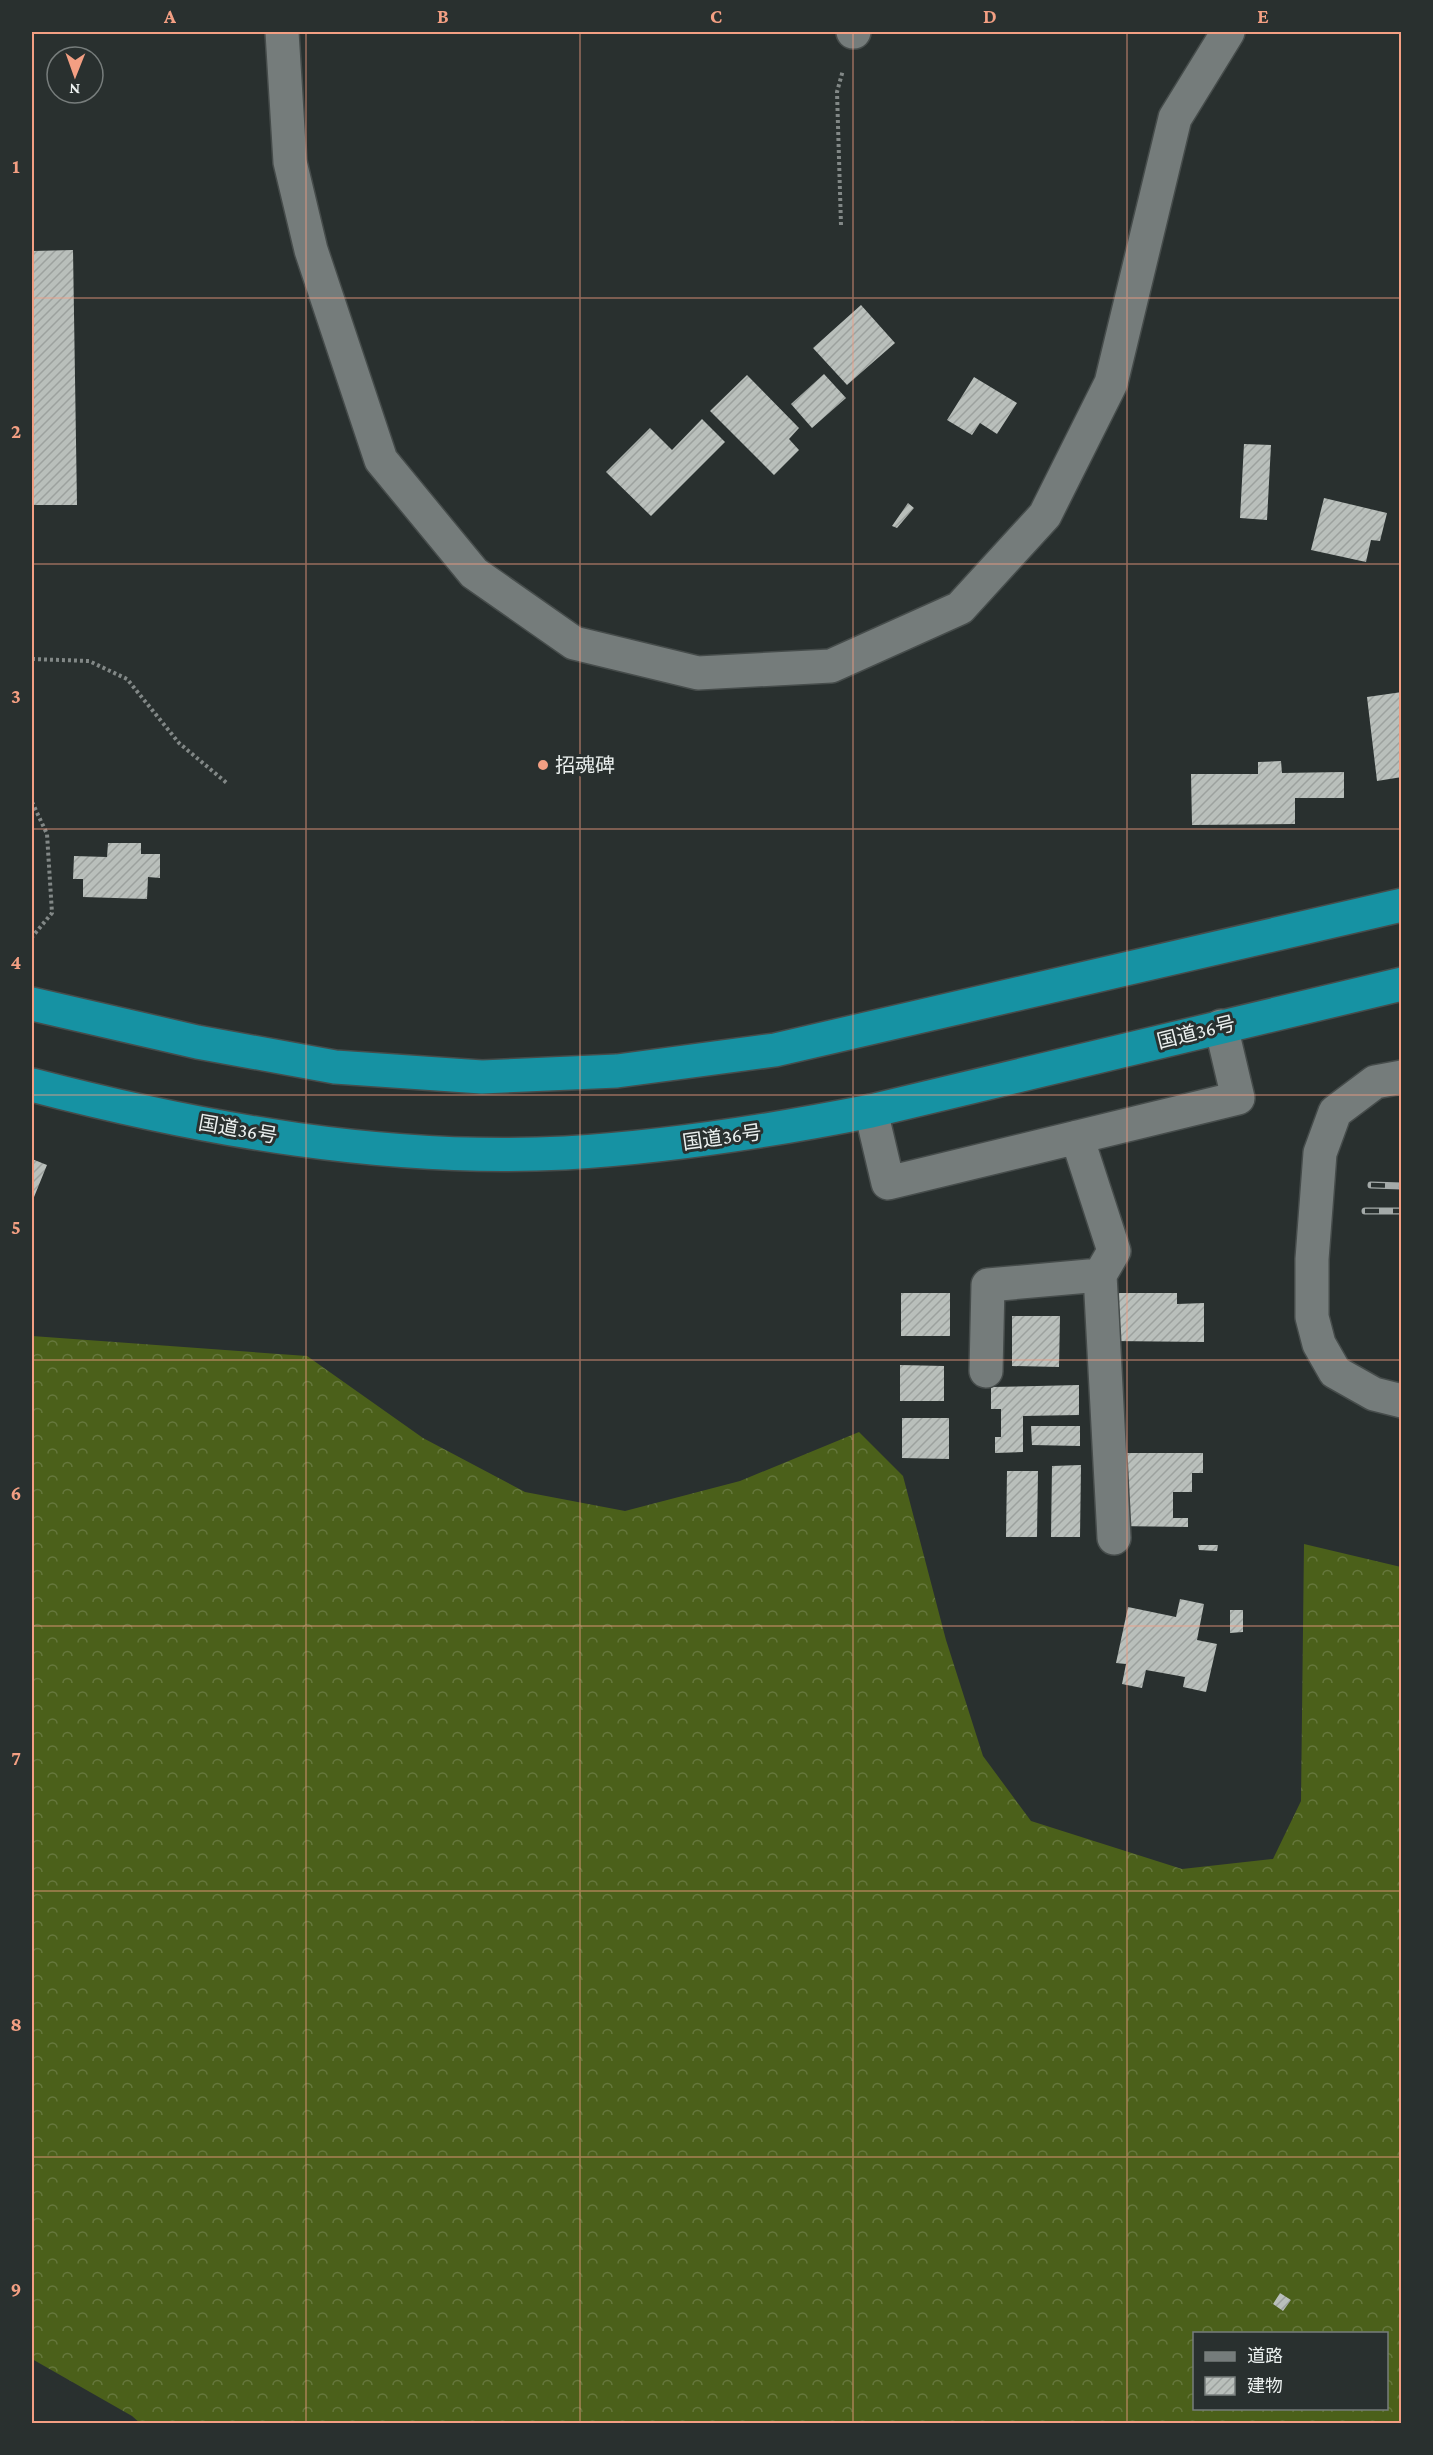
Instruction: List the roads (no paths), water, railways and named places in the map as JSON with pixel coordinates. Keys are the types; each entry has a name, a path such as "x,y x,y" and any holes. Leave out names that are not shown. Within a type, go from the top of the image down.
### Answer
{"highway":[{"path":"32,1004 197,1042 335,1067 482,1077 617,1071 775,1050 1401,905"},
{"name":"国道36号","path":"32,1084 228,1128 337,1144 432,1152 563,1153 670,1145 871,1112 1401,984"},
{"path":"32,994 92,1017"}],"street":[{"path":"282,32 290,162 311,250 381,460 474,573 574,643 698,673 831,666 960,608 1045,515 1111,383 1176,118 1228,32"},
{"path":"871,1112 888,1183 1238,1098 1221,1026"},
{"path":"1401,1077 1375,1082 1335,1112 1320,1153 1312,1259 1312,1317 1319,1344 1335,1372 1374,1394 1401,1401"},
{"path":"1077,1137 1114,1251 1100,1275 1114,1538"},
{"path":"986,1371 988,1286 1100,1275"}],"railway":[{"path":"1371,1185 1402,1186"},
{"path":"1365,1211 1402,1211"}],"place":[{"name":"招魂碑","path":"543,765"}]}
